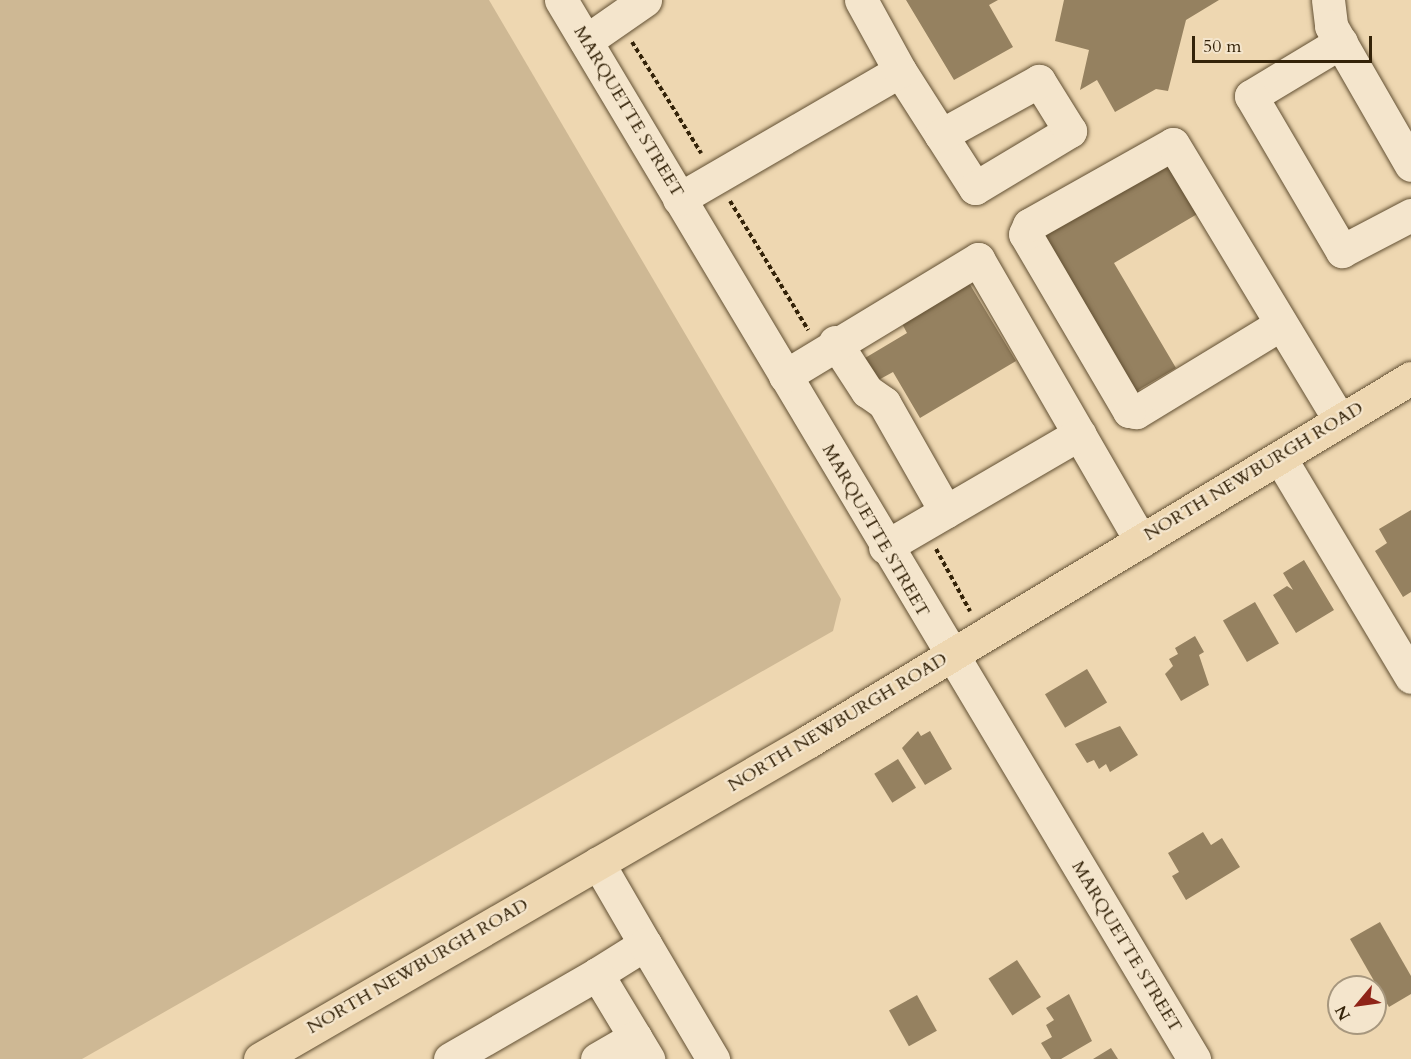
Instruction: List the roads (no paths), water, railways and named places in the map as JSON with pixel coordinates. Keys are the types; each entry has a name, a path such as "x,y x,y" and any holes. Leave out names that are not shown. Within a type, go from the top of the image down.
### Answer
{"main road":[{"name":"NORTH NEWBURGH ROAD","path":"260,1059 292,1051 598,863 949,657 1411,378"}],"street":[{"name":"MARQUETTE STREET","path":"561,0 949,657 1194,1059"},
{"path":"586,41 645,0"},
{"path":"861,0 900,71 941,135"},
{"path":"1328,0 1341,42 1411,165"},
{"path":"1341,42 1251,96 1342,251 1411,215"},
{"path":"679,199 715,176 900,71"},
{"path":"1281,324 1136,412 1129,411 1025,234 1029,225 1173,144 1340,421"},
{"path":"785,376 978,259 1141,541"},
{"path":"829,348 867,391 884,403 934,518"},
{"path":"885,547 1079,434"},
{"path":"1280,458 1411,677"},
{"path":"598,863 713,1059"},
{"path":"450,1059 645,944"},
{"path":"597,974 641,1048 597,1059"}]}
